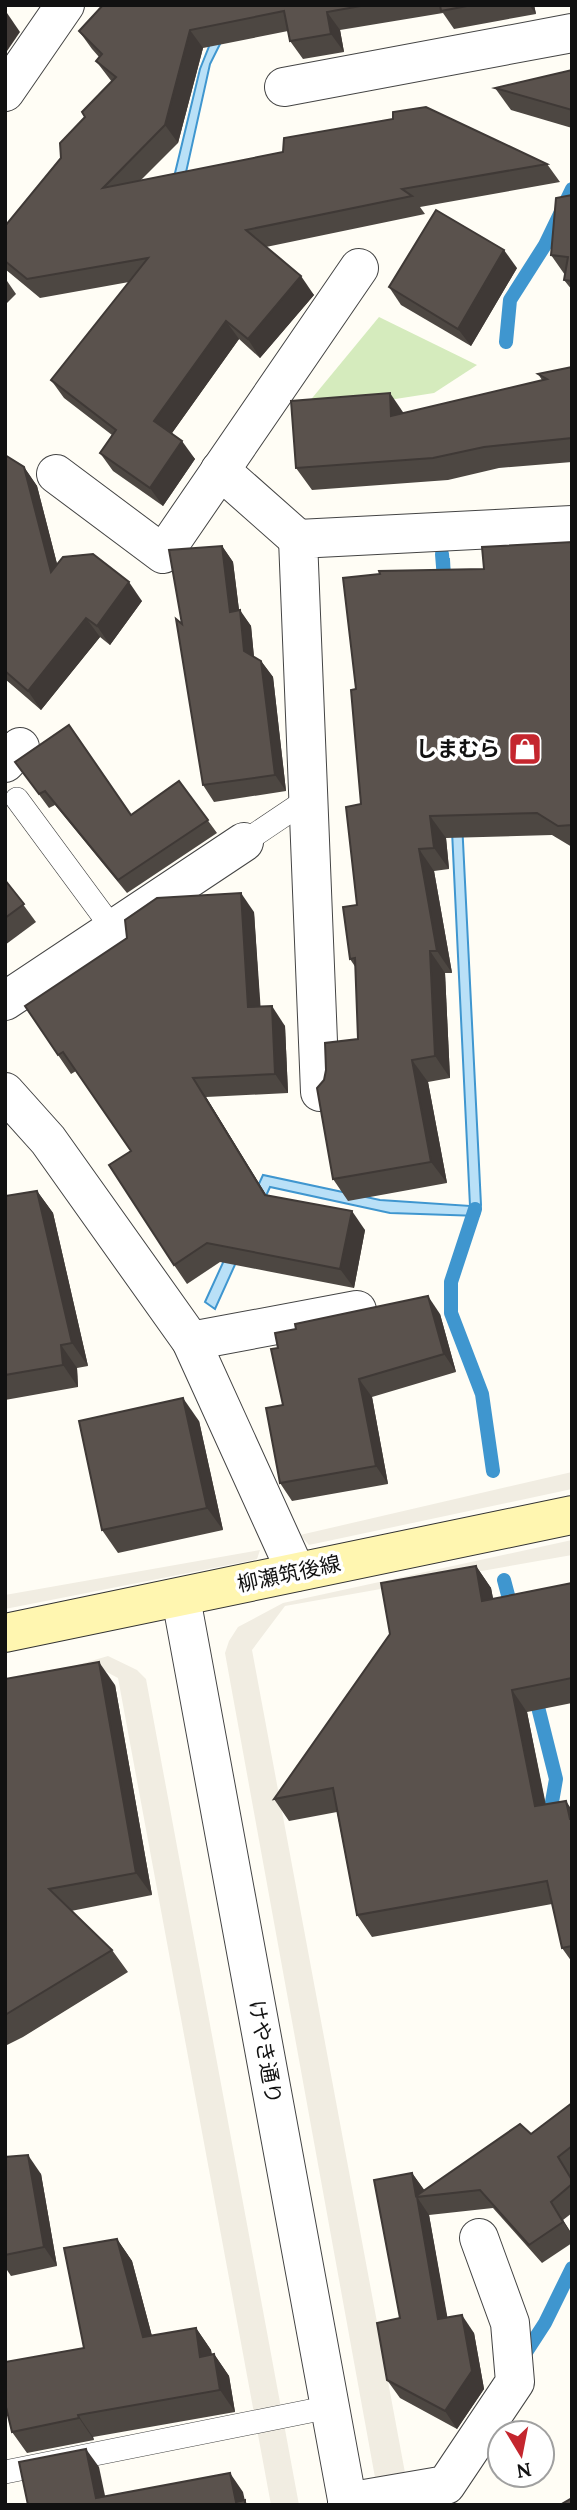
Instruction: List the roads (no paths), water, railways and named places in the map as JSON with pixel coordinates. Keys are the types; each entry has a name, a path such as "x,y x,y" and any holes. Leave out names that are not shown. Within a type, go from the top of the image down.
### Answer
{"main road":[{"name":"柳瀬筑後線","path":"5,1633 572,1515"}],"street":[{"path":"5,92 65,5"},
{"path":"284,87 572,33"},
{"path":"56,474 163,554 359,268"},
{"path":"220,470 298,538 572,525"},
{"path":"298,538 320,1092"},
{"path":"5,1001 244,842"},
{"path":"5,1092 48,1140 191,1341 296,1572"},
{"path":"191,1341 357,1310"},
{"name":"けやき通り","path":"181,1598 348,2503"},
{"path":"348,2503 446,2485 515,2382 510,2323 478,2238"}],"lane":[{"path":"17,799 113,929"},
{"path":"244,842 309,799"},
{"path":"5,2472 330,2407"}],"water":[{"path":"231,22 210,64 181,195 169,198 200,69 212,39"},
{"path":"449,559 481,1205 479,1216 390,1213 270,1187 215,1309 205,1302 263,1175 380,1200 470,1206 439,560"}],"waterway":[{"path":"506,342 510,300 545,245 572,189"},
{"path":"442,554 444,579"},
{"path":"475,1209 451,1282 451,1313 482,1394 493,1471"},
{"path":"504,1580 513,1614"},
{"path":"534,1691 556,1779 552,1802 554,1821"},
{"path":"521,2360 545,2323 572,2268"}],"place":[{"name":"しまむら","path":"525,749"}]}
